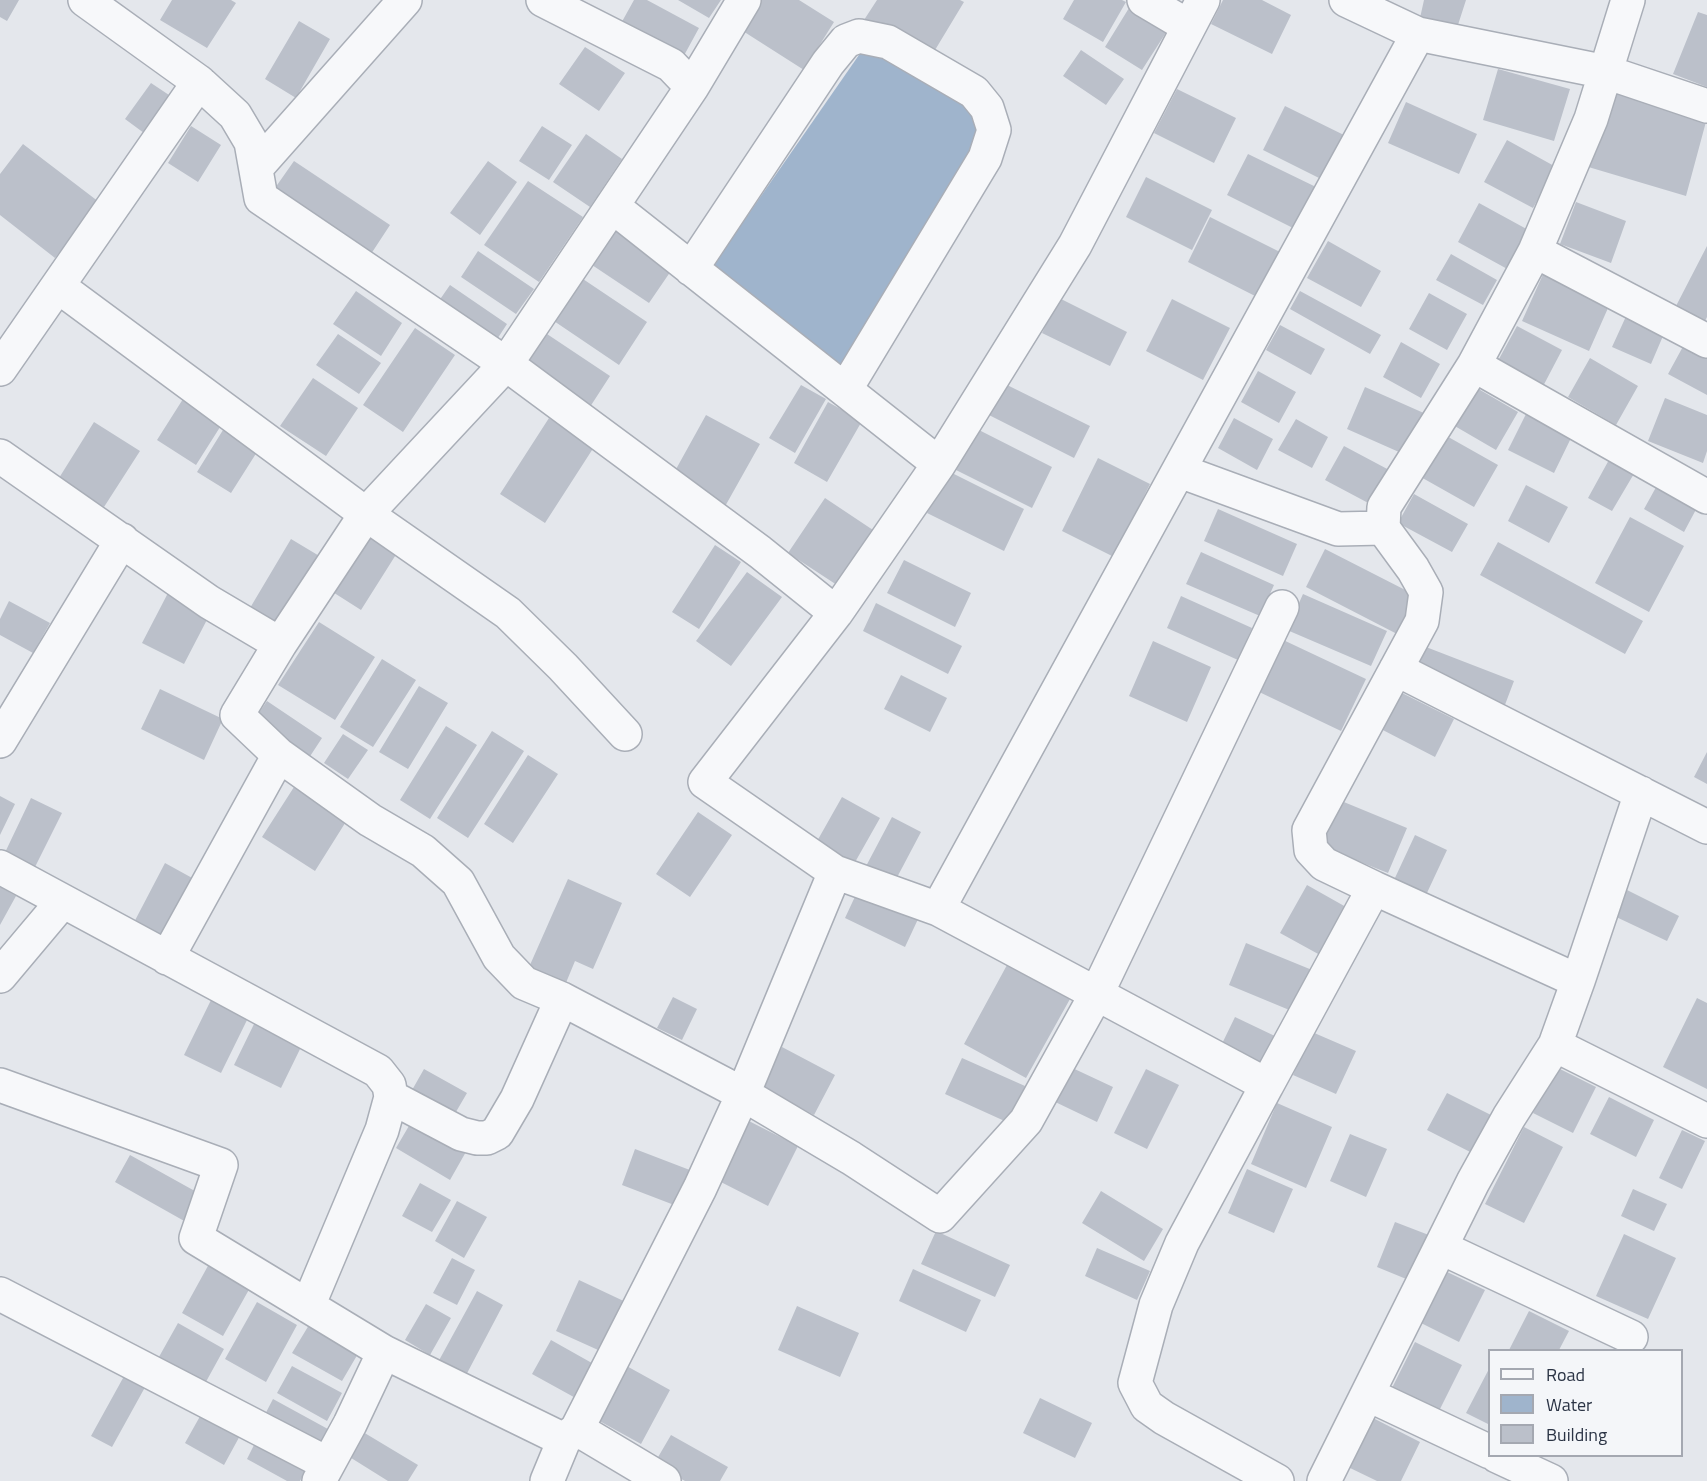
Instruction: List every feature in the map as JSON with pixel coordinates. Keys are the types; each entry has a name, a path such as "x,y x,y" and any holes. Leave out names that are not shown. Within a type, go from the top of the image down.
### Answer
{"street":[{"path":"85,0 199,82 235,115 251,142 261,198 506,364 760,552 836,613"},
{"path":"255,168 405,0"},
{"path":"543,0 671,65 692,87"},
{"path":"744,0 692,87 506,364 366,514 280,644 237,715 279,755 370,820 423,851 458,882 499,957 524,983 562,999 743,1094 851,1158 940,1216 1026,1121 1097,993 1282,607"},
{"path":"1144,0 1196,13 1075,245 939,464 836,613 705,782 835,872 938,909 1267,1085"},
{"path":"1346,0 1418,33 1606,72 1707,106"},
{"path":"1578,981 1324,864 1311,849 1309,830 1422,621 1426,592 1413,569 1383,528 1384,507 1474,365 1535,251 1591,119 1628,0"},
{"path":"938,909 1418,33"},
{"path":"691,269 828,63 846,41 859,36 888,42 974,92 987,108 994,130 986,158 845,390"},
{"path":"0,369 199,82"},
{"path":"612,206 939,464"},
{"path":"1535,251 1707,341"},
{"path":"58,287 366,514 508,613 563,666 626,734"},
{"path":"1474,365 1707,496"},
{"path":"0,456 209,602 280,644"},
{"path":"1180,471 1338,529 1383,528"},
{"path":"0,741 123,540"},
{"path":"1396,669 1707,827"},
{"path":"167,958 279,755"},
{"path":"1324,1481 1509,1117 1555,1045 1641,793"},
{"path":"0,867 378,1071 389,1085 391,1097 382,1130 308,1306"},
{"path":"547,1481 700,1188 743,1094 835,872"},
{"path":"1277,1481 1164,1419 1147,1406 1135,1383 1156,1305 1182,1243 1374,888"},
{"path":"0,976 63,901"},
{"path":"391,1097 461,1134 487,1138 496,1132 517,1099 562,999"},
{"path":"1555,1045 1707,1121"},
{"path":"0,1085 221,1165 196,1239 384,1352 571,1435 664,1481"},
{"path":"1442,1248 1630,1337"},
{"path":"0,1294 324,1473 384,1352"},
{"path":"1369,1395 1488,1451"},
{"path":"1501,1457 1551,1481"}],"water":[{"path":"868,42 973,98 990,124 844,368 711,268"}],"building":[{"path":"0,0 19,0 7,21 0,17"},
{"path":"172,0 231,0 236,3 207,48 160,20"},
{"path":"634,0 647,0 699,28 681,61 619,27"},
{"path":"678,0 721,0 709,18"},
{"path":"752,0 799,0 834,22 804,70 735,26"},
{"path":"877,0 960,0 964,2 929,60 864,20"},
{"path":"1074,0 1122,0 1126,2 1103,42 1063,19"},
{"path":"1223,0 1262,0 1291,15 1272,54 1211,24"},
{"path":"1424,0 1466,0 1457,28 1420,18"},
{"path":"1129,8 1167,31 1142,70 1105,47"},
{"path":"1698,12 1707,15 1707,87 1673,74"},
{"path":"299,21 330,39 296,98 265,79"},
{"path":"585,47 625,73 599,111 559,84"},
{"path":"1081,50 1124,79 1106,105 1063,76"},
{"path":"1498,69 1570,89 1554,141 1483,120"},
{"path":"151,83 175,99 148,136 125,119"},
{"path":"1608,88 1707,118 1686,196 1585,166"},
{"path":"1177,89 1236,118 1214,163 1154,133"},
{"path":"1406,102 1477,134 1459,174 1388,143"},
{"path":"1285,106 1350,138 1327,182 1263,150"},
{"path":"191,126 221,145 198,182 168,163"},
{"path":"542,126 572,145 549,180 519,161"},
{"path":"586,134 622,159 590,207 553,182"},
{"path":"1507,140 1556,167 1533,208 1484,182"},
{"path":"23,144 99,202 55,258 0,215 0,174"},
{"path":"1248,154 1316,187 1295,229 1227,195"},
{"path":"294,161 390,225 371,254 275,188"},
{"path":"488,161 517,182 480,235 450,213"},
{"path":"1146,177 1212,210 1192,250 1126,217"},
{"path":"528,181 583,217 539,282 484,245"},
{"path":"1576,202 1626,221 1611,263 1560,244"},
{"path":"1479,203 1532,232 1511,271 1458,242"},
{"path":"1210,217 1282,253 1259,298 1188,262"},
{"path":"615,225 675,265 649,303 589,263"},
{"path":"1328,241 1381,271 1361,307 1307,278"},
{"path":"1707,246 1707,317 1705,321 1676,306"},
{"path":"478,251 534,289 516,314 461,277"},
{"path":"1451,254 1497,280 1483,305 1436,280"},
{"path":"1545,270 1612,299 1589,351 1522,321"},
{"path":"577,275 647,322 619,365 548,317"},
{"path":"450,285 507,324 492,347 434,308"},
{"path":"356,291 402,323 381,356 333,324"},
{"path":"1300,291 1381,335 1370,354 1290,309"},
{"path":"1429,293 1467,314 1447,350 1409,329"},
{"path":"1059,298 1127,332 1110,366 1042,333"},
{"path":"1172,299 1230,328 1203,380 1146,351"},
{"path":"1628,312 1666,329 1651,364 1612,347"},
{"path":"1280,325 1325,349 1311,375 1266,350"},
{"path":"1517,326 1562,350 1540,392 1494,368"},
{"path":"415,328 455,355 403,432 363,405"},
{"path":"544,332 610,376 588,410 521,365"},
{"path":"338,334 381,363 359,394 316,365"},
{"path":"1686,341 1707,352 1707,395 1668,374"},
{"path":"1401,342 1440,364 1421,398 1383,377"},
{"path":"1590,358 1638,386 1616,425 1568,397"},
{"path":"1258,371 1296,392 1279,423 1241,402"},
{"path":"313,378 358,408 326,456 280,426"},
{"path":"1001,382 1090,426 1074,458 985,413"},
{"path":"801,385 826,399 795,453 769,438"},
{"path":"1365,387 1426,414 1408,456 1347,429"},
{"path":"1475,387 1518,412 1496,450 1453,425"},
{"path":"1665,398 1707,415 1707,451 1703,463 1648,441"},
{"path":"183,399 222,424 196,465 157,440"},
{"path":"828,402 862,421 827,482 794,463"},
{"path":"1526,414 1572,436 1554,473 1508,450"},
{"path":"706,415 760,444 723,510 670,480"},
{"path":"549,418 594,447 545,523 500,494"},
{"path":"1234,418 1273,439 1257,470 1218,448"},
{"path":"1296,419 1328,437 1312,468 1278,450"},
{"path":"94,422 140,451 104,507 59,478"},
{"path":"975,428 1052,467 1032,508 954,469"},
{"path":"223,430 257,452 231,493 197,472"},
{"path":"1443,434 1498,465 1474,507 1419,476"},
{"path":"1344,446 1391,471 1372,505 1325,480"},
{"path":"1098,458 1150,484 1114,557 1062,531"},
{"path":"1610,458 1635,472 1612,511 1588,498"},
{"path":"948,471 1024,509 1004,551 927,513"},
{"path":"1660,480 1700,502 1684,532 1644,509"},
{"path":"1526,485 1568,507 1549,543 1508,521"},
{"path":"1414,494 1468,524 1452,552 1398,523"},
{"path":"825,498 876,532 840,587 788,553"},
{"path":"1218,509 1297,544 1283,576 1204,541"},
{"path":"1630,517 1684,546 1649,612 1595,583"},
{"path":"363,532 397,553 361,610 328,589"},
{"path":"291,539 326,560 286,629 250,608"},
{"path":"1498,542 1643,621 1625,654 1480,575"},
{"path":"715,545 741,562 699,629 672,612"},
{"path":"1325,549 1419,597 1399,635 1306,587"},
{"path":"1201,552 1274,585 1260,616 1186,584"},
{"path":"904,560 971,593 955,627 887,593"},
{"path":"747,572 782,597 731,666 696,641"},
{"path":"169,591 211,612 184,664 142,643"},
{"path":"1303,594 1387,631 1371,666 1287,630"},
{"path":"1181,596 1252,628 1238,660 1167,628"},
{"path":"9,601 50,623 33,653 0,635 0,619"},
{"path":"876,603 962,646 948,674 863,631"},
{"path":"319,622 375,657 335,720 278,685"},
{"path":"1279,638 1366,679 1341,731 1255,690"},
{"path":"1153,641 1211,667 1187,722 1129,696"},
{"path":"1426,647 1514,681 1503,710 1414,676"},
{"path":"382,659 416,680 373,747 340,727"},
{"path":"901,675 947,698 930,732 884,709"},
{"path":"419,686 448,703 408,769 379,752"},
{"path":"160,689 223,719 204,760 141,729"},
{"path":"1396,690 1454,719 1435,757 1377,727"},
{"path":"267,701 322,738 303,767 247,730"},
{"path":"446,726 477,745 430,819 400,800"},
{"path":"492,731 524,751 468,838 437,818"},
{"path":"343,734 368,750 348,779 324,763"},
{"path":"1707,752 1707,784 1694,777"},
{"path":"528,755 558,774 513,843 484,824"},
{"path":"294,787 347,820 315,871 262,837"},
{"path":"0,796 15,804 0,835"},
{"path":"842,797 880,818 854,864 816,843"},
{"path":"31,798 62,813 29,879 0,863"},
{"path":"1339,800 1407,828 1388,873 1320,846"},
{"path":"698,812 732,835 690,897 656,874"},
{"path":"892,817 921,832 893,885 864,870"},
{"path":"1415,835 1447,850 1426,895 1394,880"},
{"path":"165,863 194,879 158,945 130,930"},
{"path":"568,879 622,903 593,969 575,961 563,990 526,974"},
{"path":"1307,885 1346,907 1320,955 1280,933"},
{"path":"0,887 16,896 0,925"},
{"path":"859,888 919,917 905,947 845,918"},
{"path":"1625,889 1679,916 1667,941 1612,915"},
{"path":"1246,943 1317,972 1299,1014 1229,985"},
{"path":"1007,965 1070,999 1026,1078 964,1044"},
{"path":"673,997 697,1009 682,1040 657,1028"},
{"path":"1697,998 1707,1003 1707,1089 1663,1067"},
{"path":"211,1000 248,1018 221,1073 184,1055"},
{"path":"1235,1017 1279,1038 1260,1077 1216,1056"},
{"path":"255,1022 302,1045 281,1088 234,1065"},
{"path":"1312,1032 1356,1051 1336,1094 1293,1075"},
{"path":"782,1047 835,1075 814,1115 761,1087"},
{"path":"962,1058 1025,1086 1009,1123 945,1094"},
{"path":"1066,1065 1113,1087 1097,1122 1049,1099"},
{"path":"1556,1067 1596,1087 1573,1133 1533,1113"},
{"path":"424,1069 467,1093 446,1129 403,1106"},
{"path":"1146,1069 1179,1085 1147,1149 1114,1133"},
{"path":"1447,1093 1499,1119 1480,1157 1427,1130"},
{"path":"1609,1097 1654,1120 1636,1157 1590,1134"},
{"path":"1277,1103 1332,1127 1306,1188 1251,1164"},
{"path":"743,1118 798,1146 768,1206 713,1178"},
{"path":"413,1119 467,1150 450,1180 396,1148"},
{"path":"1524,1127 1563,1147 1524,1223 1485,1204"},
{"path":"1682,1130 1705,1141 1682,1189 1659,1178"},
{"path":"1350,1134 1387,1149 1366,1197 1330,1181"},
{"path":"635,1149 695,1172 682,1208 622,1185"},
{"path":"130,1155 202,1195 186,1222 115,1182"},
{"path":"1247,1169 1293,1189 1274,1233 1228,1213"},
{"path":"420,1183 451,1200 432,1232 402,1216"},
{"path":"1633,1189 1667,1204 1654,1231 1621,1216"},
{"path":"1101,1191 1163,1229 1144,1261 1082,1223"},
{"path":"457,1201 487,1217 464,1258 435,1241"},
{"path":"1395,1222 1434,1237 1416,1283 1377,1267"},
{"path":"936,1231 1010,1265 995,1297 921,1264"},
{"path":"1624,1234 1676,1258 1648,1319 1596,1296"},
{"path":"1097,1248 1150,1271 1137,1300 1085,1276"},
{"path":"452,1258 475,1270 457,1305 433,1293"},
{"path":"209,1264 251,1286 223,1336 182,1313"},
{"path":"913,1269 981,1300 966,1332 899,1301"},
{"path":"1445,1271 1485,1290 1459,1342 1419,1322"},
{"path":"579,1280 630,1304 607,1354 556,1331"},
{"path":"477,1291 503,1305 464,1379 437,1364"},
{"path":"257,1302 297,1325 266,1382 225,1359"},
{"path":"426,1304 451,1318 430,1355 405,1340"},
{"path":"797,1306 859,1333 840,1377 778,1350"},
{"path":"1529,1311 1569,1331 1560,1349 1510,1349"},
{"path":"178,1323 224,1349 202,1389 155,1364"},
{"path":"309,1325 359,1352 342,1381 292,1353"},
{"path":"551,1340 599,1367 581,1401 532,1374"},
{"path":"1415,1342 1462,1365 1437,1415 1390,1392"},
{"path":"623,1364 670,1390 641,1444 594,1418"},
{"path":"292,1366 342,1393 327,1421 277,1393"},
{"path":"128,1369 149,1380 112,1447 91,1436"},
{"path":"1488,1371 1488,1424 1466,1413"},
{"path":"1040,1398 1092,1423 1075,1458 1023,1433"},
{"path":"273,1399 337,1434 323,1459 260,1424"},
{"path":"203,1411 242,1432 224,1465 185,1443"},
{"path":"1373,1418 1420,1442 1401,1481 1377,1481 1348,1467"},
{"path":"363,1432 418,1465 408,1481 388,1481 348,1456"},
{"path":"671,1435 728,1467 720,1481 685,1481 654,1464"},
{"path":"257,1439 308,1467 300,1481 287,1481 247,1459"}]}
